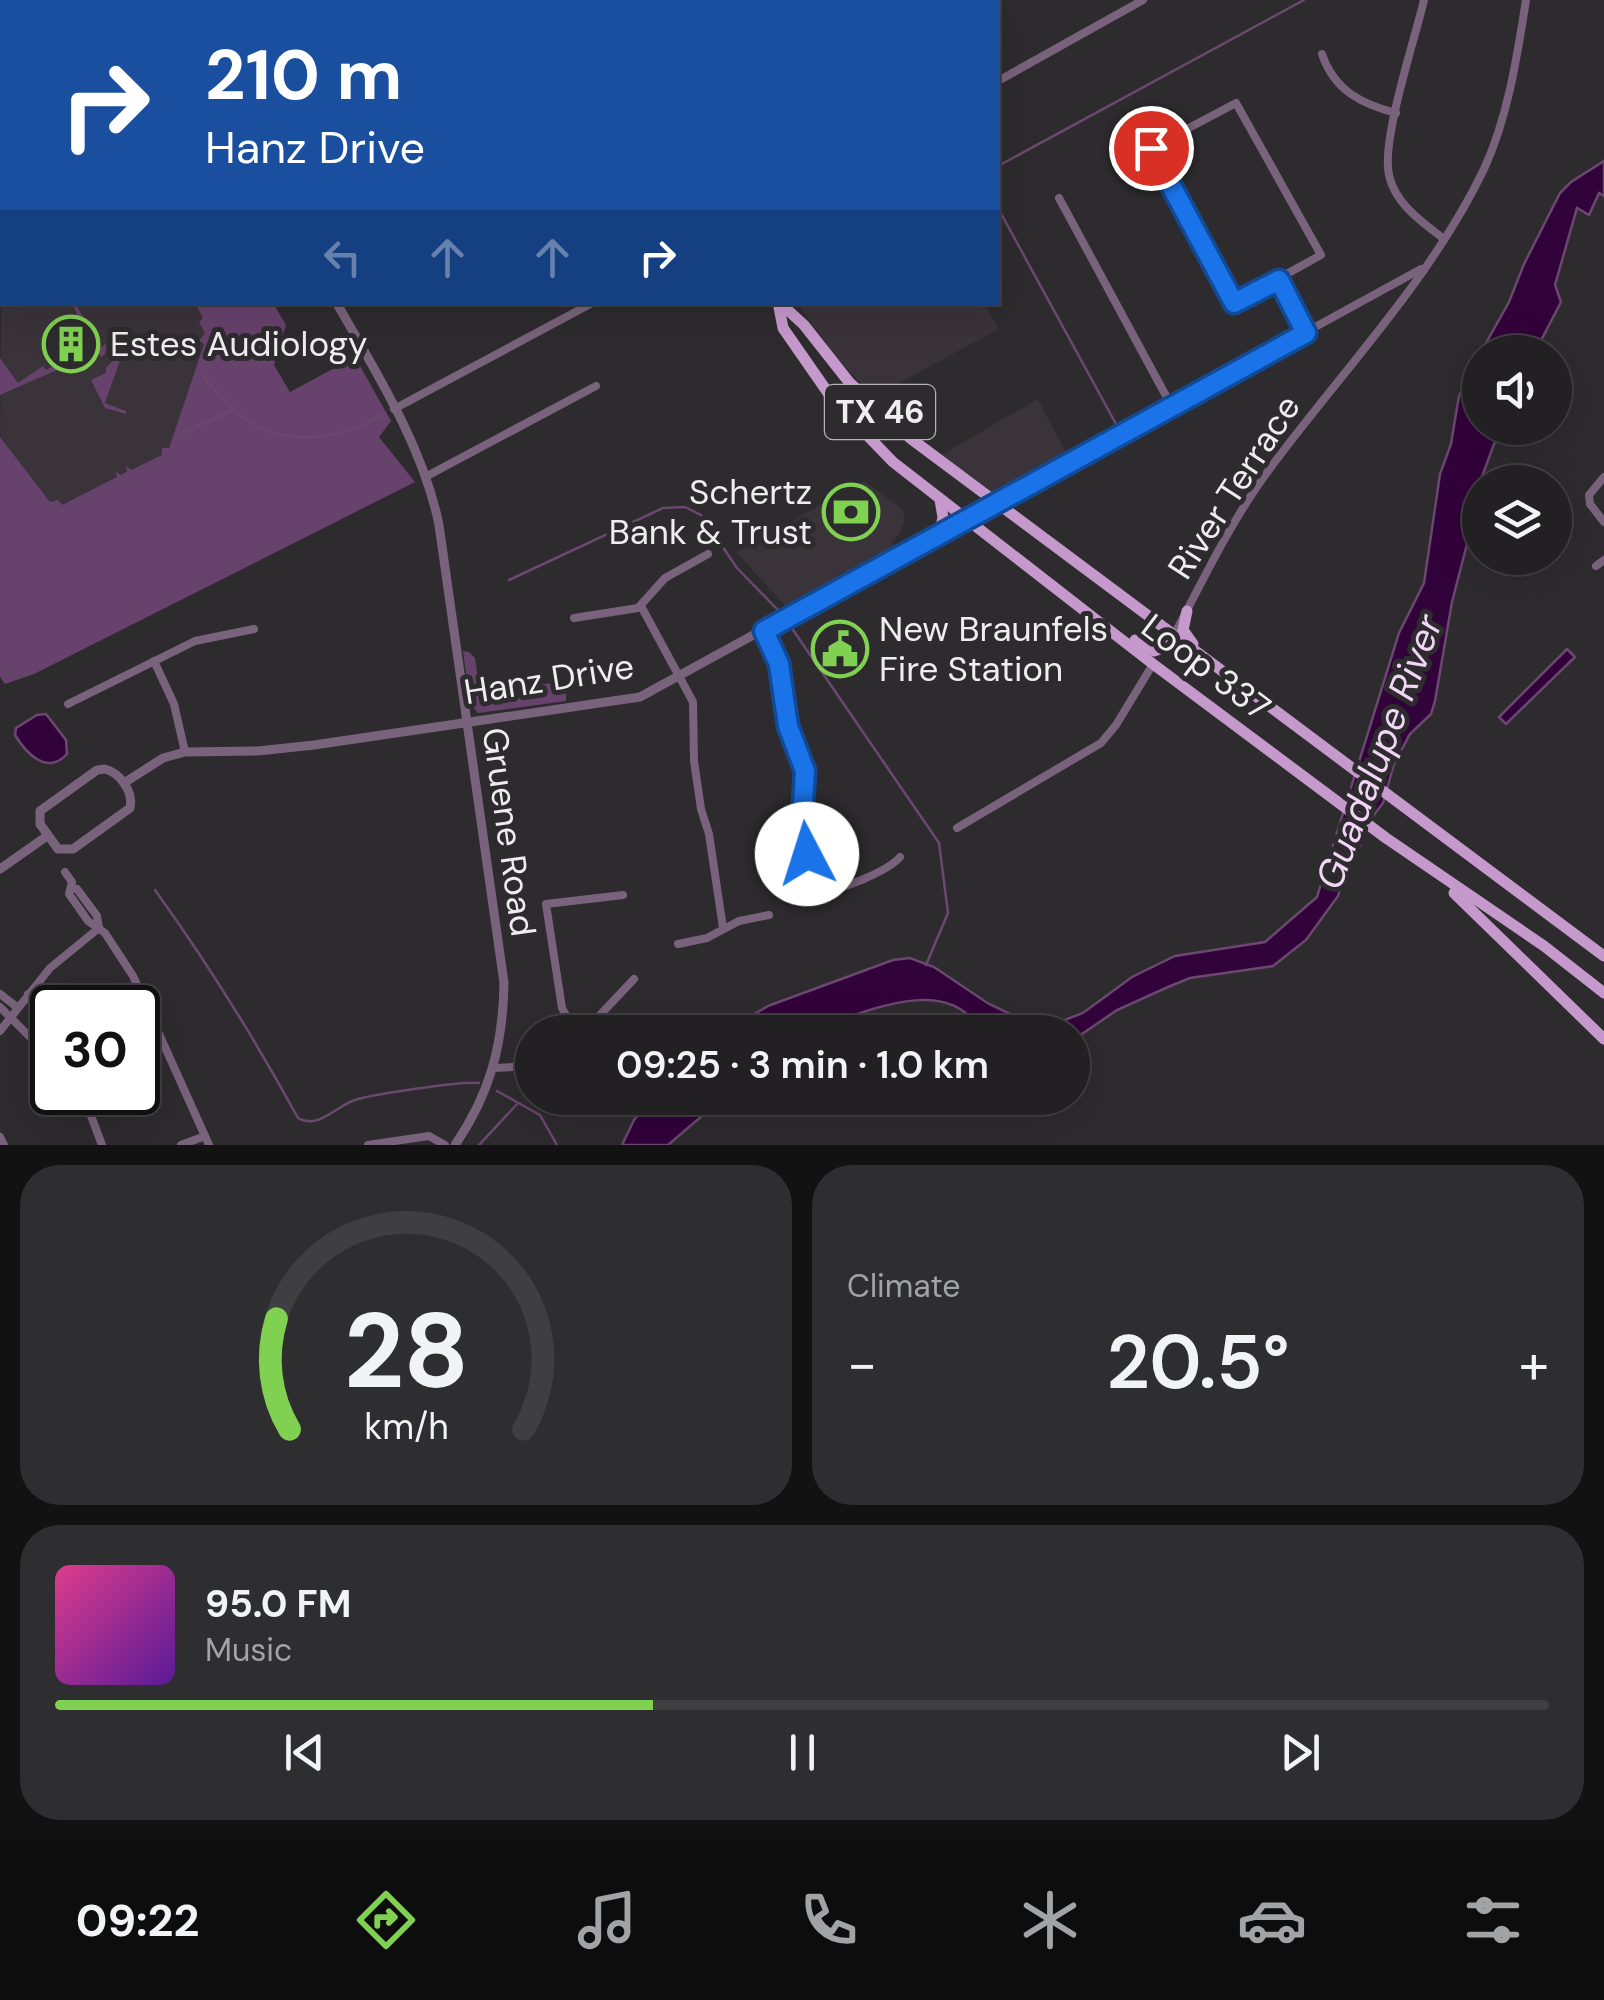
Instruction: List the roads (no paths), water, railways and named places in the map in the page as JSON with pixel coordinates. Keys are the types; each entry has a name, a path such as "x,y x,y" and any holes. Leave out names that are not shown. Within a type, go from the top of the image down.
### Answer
{"main road":[{"name":"Loop 337","path":"779,305 783,328 833,400 893,462 1386,838 1604,992"},
{"name":"Loop 337","path":"781,305 804,325 867,400 910,438 1604,956"},
{"path":"940,500 940,533"},
{"path":"1077,604 1092,608 1150,650 1165,647 1174,636"},
{"path":"1158,623 1169,623 1187,611"},
{"path":"1187,611 1183,626 1186,638 1241,680 1244,689"},
{"path":"1434,872 1604,1039"},
{"path":"1580,939 1604,948"}],"street":[{"path":"1000,80 1144,0"},
{"path":"1424,0 1388,156 1393,186 1410,212 1444,239"},
{"name":"River Terrace","path":"1174,636 1268,472 1444,239 1491,152 1511,88 1526,0"},
{"path":"1322,54 1328,71 1353,97 1396,114"},
{"path":"1236,103 1322,255 1279,280 1234,303 1151,148 1236,103"},
{"path":"1060,198 1172,407"},
{"name":"Hanz Drive","path":"124,783 163,758 185,752 272,750 630,699 764,631 1425,267"},
{"path":"1279,280 1306,333"},
{"name":"Gruene Road","path":"338,305 427,476 440,525 504,983 504,1016 494,1068 476,1114 455,1145"},
{"path":"394,409 588,305"},
{"path":"427,476 596,386"},
{"path":"1604,478 1589,495 1590,504 1604,522"},
{"path":"574,618 641,606 666,578 708,554"},
{"path":"641,606 694,708 694,761 701,809 710,834 723,928"},
{"path":"68,704 205,637 254,629"},
{"path":"764,631 779,664 788,726 805,771 802,824 818,885 824,890 835,889 888,868 900,857"},
{"path":"154,661 174,704 185,752"},
{"path":"958,828 1101,742 1116,726 1153,664"},
{"path":"97,770 111,770 124,783 132,801 130,808 86,840 66,852 47,836 38,820 40,811 97,770"},
{"path":"0,869 47,836"},
{"path":"65,872 72,882 71,888 77,889 96,916 99,928 114,944 144,997 206,1140 181,1145"},
{"path":"566,1015 546,904 622,895"},
{"path":"678,944 707,938 739,921 770,915"},
{"path":"0,1031 50,968 99,928"},
{"path":"600,1015 634,979"},
{"path":"0,994 17,1007"},
{"path":"0,1008 30,1037"},
{"path":"494,1068 515,1067"},
{"path":"90,1115 102,1145"},
{"path":"0,1136 4,1145"},
{"path":"368,1145 429,1136 445,1145"}],"water":[{"path":"1604,161 1604,196 1599,193 1589,215 1577,208 1555,285 1561,302 1544,335 1491,335 1560,193"},
{"name":"Guadalupe River","path":"1462,390 1462,445 1494,445 1486,465 1462,465 1462,563 1435,701 1431,714 1410,734 1394,764 1383,803 1347,866 1338,896 1306,940 1273,966 1190,978 1117,1010 1090,1028 1090,1015 1078,1015 1132,977 1175,956 1265,942 1317,897 1399,633 1424,583 1440,474 1451,444"},
{"path":"1567,649 1575,657 1506,724 1499,717"},
{"path":"46,714 66,740 67,754 52,763 31,755 15,735 16,728"},
{"path":"910,958 934,967 1012,1015 968,1015 947,1003 925,1000 901,1002 856,1015 753,1015 893,960"},
{"path":"639,1115 703,1115 668,1145 622,1145"}],"waterway":[{"path":"1000,165 1304,0"},
{"path":"1000,212 1116,424"},
{"path":"202,375 241,416 280,434 334,434 383,414"},
{"path":"183,433 235,409"},
{"path":"509,580 663,508 685,507 701,515 737,568 777,609"},
{"path":"791,627 939,843 948,913 926,965"},
{"path":"155,890 230,1002 298,1118 313,1121 355,1100 380,1095 479,1083"},
{"path":"497,1091 540,1115 557,1145"},
{"path":"479,1145 515,1106"}],"place":[{"name":"Estes Audiology","path":"71,344"},
{"name":"Schertz Bank & Trust","path":"851,512"},
{"name":"New Braunfels Fire Station","path":"840,649"}]}
